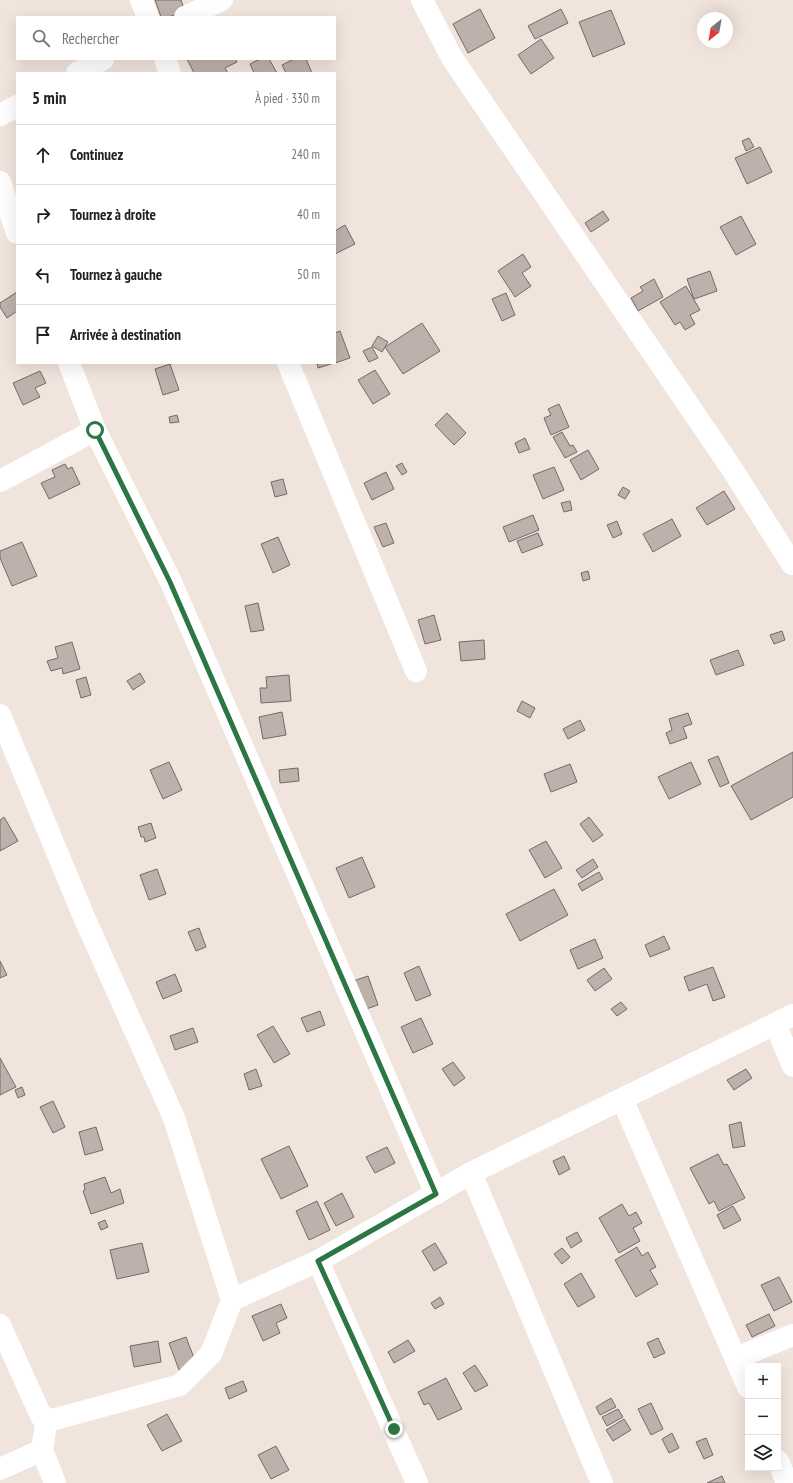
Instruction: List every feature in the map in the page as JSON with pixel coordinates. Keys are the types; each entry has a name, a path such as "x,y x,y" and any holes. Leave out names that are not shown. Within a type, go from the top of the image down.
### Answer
{"street":[{"path":"141,0 148,16"},
{"path":"187,16 222,0"},
{"path":"422,0 452,58 728,462 792,564"},
{"path":"80,72 101,60"},
{"path":"165,60 170,72"},
{"path":"0,115 16,107"},
{"path":"0,182 16,230"},
{"path":"69,364 95,430 170,582 436,1194"},
{"path":"288,364 416,671"},
{"path":"0,480 95,430"},
{"path":"0,715 84,916 174,1118 232,1300 211,1354 180,1385 52,1420 41,1416 0,1325"},
{"path":"232,1300 318,1261 471,1173 784,1019 793,1066"},
{"path":"622,1099 745,1380"},
{"path":"471,1173 602,1483"},
{"path":"318,1261 417,1483"},
{"path":"736,1358 793,1335"},
{"path":"47,1418 42,1450 55,1483"},
{"path":"0,1469 42,1450"},
{"path":"781,1468 787,1483"}],"building":[{"path":"155,0 181,0 185,11 172,16 161,16"},
{"path":"480,9 495,38 468,53 453,24"},
{"path":"561,9 568,23 535,39 528,26"},
{"path":"611,10 625,44 593,57 579,22"},
{"path":"541,39 554,58 531,74 518,55"},
{"path":"188,60 236,60 237,62 225,68 227,72 194,72"},
{"path":"258,60 270,60 276,72 254,72 250,64"},
{"path":"292,60 306,60 312,72 286,72 282,65"},
{"path":"749,138 754,147 746,151 742,141"},
{"path":"760,147 772,172 747,184 735,158"},
{"path":"603,211 609,220 591,232 585,223"},
{"path":"741,216 756,244 736,255 720,227"},
{"path":"345,225 355,244 336,254 336,230"},
{"path":"523,254 531,267 522,273 531,286 515,297 498,271"},
{"path":"710,271 717,291 694,299 687,279"},
{"path":"654,279 663,297 638,311 631,298 643,291 640,287"},
{"path":"686,286 700,310 690,315 695,324 685,330 680,322 675,325 660,302"},
{"path":"16,293 16,312 7,318 0,307 0,303"},
{"path":"506,293 515,315 502,321 492,299"},
{"path":"422,323 440,351 403,374 385,347"},
{"path":"340,331 350,358 336,363 336,333"},
{"path":"378,336 388,342 382,352 372,346"},
{"path":"372,347 378,358 369,362 363,351"},
{"path":"170,364 179,390 163,395 155,369"},
{"path":"317,364 331,364 318,368"},
{"path":"375,370 390,394 373,404 358,380"},
{"path":"40,371 46,383 35,388 40,397 23,405 13,383"},
{"path":"559,404 569,427 551,435 544,418 551,415 548,409"},
{"path":"447,413 466,433 454,445 435,425"},
{"path":"177,415 179,422 170,423 169,417"},
{"path":"562,432 570,446 573,445 577,452 565,458 553,437"},
{"path":"525,438 530,449 519,453 515,443"},
{"path":"588,450 599,469 581,480 570,460"},
{"path":"402,463 407,472 402,475 396,466"},
{"path":"65,464 68,469 72,467 80,484 49,499 41,483 55,477 52,470"},
{"path":"554,467 564,490 543,499 533,475"},
{"path":"386,472 394,489 372,500 364,483"},
{"path":"283,479 287,494 275,497 271,482"},
{"path":"623,487 630,491 625,499 618,495"},
{"path":"724,491 735,509 707,525 696,508"},
{"path":"570,501 572,510 564,512 561,503"},
{"path":"533,515 539,530 509,542 503,527"},
{"path":"672,519 681,536 653,552 643,534"},
{"path":"617,521 622,534 613,538 607,525"},
{"path":"386,523 394,543 383,547 374,527"},
{"path":"538,533 543,545 522,553 517,541"},
{"path":"278,537 290,565 273,573 261,544"},
{"path":"22,542 37,576 12,586 0,558 0,551"},
{"path":"588,571 590,579 583,581 581,573"},
{"path":"258,603 264,630 251,632 245,606"},
{"path":"434,615 441,640 425,644 418,620"},
{"path":"782,631 785,640 774,644 770,635"},
{"path":"484,640 485,659 461,661 459,642"},
{"path":"72,642 80,669 63,674 62,668 51,671 47,661 58,658 55,647"},
{"path":"738,650 744,665 716,675 710,660"},
{"path":"140,673 145,682 133,690 127,681"},
{"path":"289,675 291,701 261,703 260,688 267,688 266,677"},
{"path":"86,677 91,695 81,698 76,680"},
{"path":"522,701 535,708 530,718 517,711"},
{"path":"282,712 286,735 263,739 259,717"},
{"path":"688,713 692,724 683,727 687,738 670,744 666,733 672,730 669,719"},
{"path":"580,720 585,730 568,739 563,729"},
{"path":"793,752 793,797 751,820 731,786"},
{"path":"718,756 729,783 720,787 708,760"},
{"path":"169,762 182,790 163,799 150,770"},
{"path":"691,762 701,784 669,799 658,777"},
{"path":"570,764 577,782 551,792 544,774"},
{"path":"298,768 299,781 280,783 279,770"},
{"path":"4,817 18,841 0,851 0,820"},
{"path":"589,817 603,835 593,842 580,824"},
{"path":"151,823 156,838 145,842 144,837 141,837 138,827"},
{"path":"546,841 562,868 545,878 529,850"},
{"path":"362,857 375,887 349,898 336,868"},
{"path":"593,859 598,867 582,878 576,870"},
{"path":"157,869 166,894 149,900 140,875"},
{"path":"599,872 603,879 582,891 578,884"},
{"path":"554,889 568,915 520,941 506,914"},
{"path":"199,928 206,947 196,951 188,932"},
{"path":"664,936 670,949 650,957 645,945"},
{"path":"595,939 603,958 578,969 570,950"},
{"path":"0,961 7,975 0,978"},
{"path":"419,966 431,995 416,1001 404,973"},
{"path":"713,967 725,997 713,1001 707,984 689,991 684,977"},
{"path":"604,968 612,979 595,991 587,980"},
{"path":"175,974 182,991 163,999 156,982"},
{"path":"368,976 378,1005 360,1011 350,982"},
{"path":"621,1002 627,1009 617,1016 611,1009"},
{"path":"320,1011 325,1025 307,1032 301,1018"},
{"path":"421,1018 433,1044 413,1053 401,1027"},
{"path":"273,1026 290,1054 274,1063 257,1035"},
{"path":"193,1028 198,1042 175,1050 170,1036"},
{"path":"0,1058 16,1087 0,1095"},
{"path":"453,1062 465,1078 454,1086 442,1069"},
{"path":"256,1069 262,1086 249,1090 244,1074"},
{"path":"746,1069 752,1078 734,1090 727,1080"},
{"path":"22,1087 25,1095 18,1098 15,1090"},
{"path":"53,1101 65,1127 53,1133 40,1107"},
{"path":"741,1122 745,1146 733,1148 729,1125"},
{"path":"96,1127 103,1150 85,1155 79,1132"},
{"path":"289,1146 308,1186 281,1199 261,1159"},
{"path":"387,1147 395,1163 375,1173 366,1157"},
{"path":"718,1154 724,1165 727,1164 745,1198 719,1211 714,1201 709,1204 690,1168"},
{"path":"564,1156 570,1169 559,1175 553,1161"},
{"path":"105,1177 111,1193 120,1189 124,1203 91,1214 83,1191 85,1190 84,1184"},
{"path":"342,1193 354,1217 336,1226 324,1203"},
{"path":"317,1201 330,1230 309,1240 296,1211"},
{"path":"622,1204 629,1216 636,1212 642,1223 633,1228 640,1241 619,1253 599,1218"},
{"path":"733,1206 741,1220 724,1229 717,1215"},
{"path":"105,1220 108,1227 101,1230 98,1223"},
{"path":"577,1232 582,1241 571,1248 566,1238"},
{"path":"142,1243 149,1272 117,1279 110,1250"},
{"path":"435,1243 447,1263 434,1271 422,1251"},
{"path":"637,1247 642,1256 648,1252 656,1267 650,1270 658,1284 636,1297 615,1260"},
{"path":"562,1248 570,1257 562,1264 554,1254"},
{"path":"581,1273 595,1297 578,1307 564,1284"},
{"path":"779,1277 792,1302 774,1311 761,1285"},
{"path":"440,1297 444,1304 435,1309 431,1303"},
{"path":"281,1304 287,1318 276,1323 280,1333 263,1341 252,1316"},
{"path":"769,1314 775,1326 752,1337 746,1325"},
{"path":"186,1337 196,1363 179,1370 169,1343"},
{"path":"658,1338 665,1353 654,1358 647,1343"},
{"path":"408,1340 415,1351 394,1363 388,1352"},
{"path":"158,1341 161,1362 134,1367 130,1346"},
{"path":"475,1365 488,1385 475,1392 463,1373"},
{"path":"446,1378 462,1409 438,1420 429,1403 424,1405 418,1392"},
{"path":"243,1381 247,1391 229,1399 225,1388"},
{"path":"611,1398 616,1407 600,1415 596,1407"},
{"path":"651,1403 663,1429 651,1435 638,1409"},
{"path":"618,1409 623,1417 607,1426 602,1417"},
{"path":"167,1414 182,1441 162,1451 147,1425"},
{"path":"624,1419 631,1430 613,1441 606,1430"},
{"path":"672,1433 679,1448 669,1453 662,1439"},
{"path":"706,1438 713,1455 704,1459 696,1442"},
{"path":"276,1446 289,1470 271,1479 258,1455"},
{"path":"722,1476 725,1483 707,1483"}],"route":[{"path":"95,430 170,582 436,1194 318,1261 394,1429"}]}
